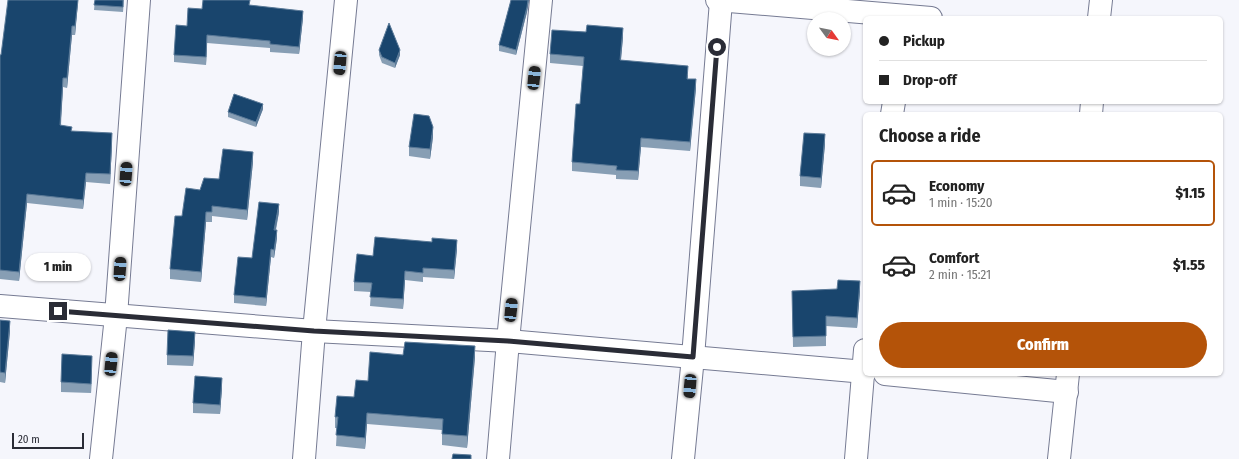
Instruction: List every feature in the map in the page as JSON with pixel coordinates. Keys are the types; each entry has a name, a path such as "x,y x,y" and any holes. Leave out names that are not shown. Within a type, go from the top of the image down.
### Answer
{"street":[{"path":"101,459 116,316 139,0"},
{"path":"304,459 314,331 346,0"},
{"path":"498,459 541,0"},
{"path":"683,459 693,357 719,0 904,11 923,16"},
{"path":"1099,16 1101,0"},
{"path":"0,306 314,331 508,341 863,372"},
{"path":"856,459 864,376"},
{"path":"925,376 1067,383 1059,459"}],"building":[{"path":"8,0 78,0 75,26 72,26 67,78 63,78 60,125 72,127 71,131 112,133 110,174 86,173 83,200 27,194 19,272 0,270 0,55"},
{"path":"95,0 123,0 123,7 94,5"},
{"path":"203,0 250,0 249,5 303,11 299,47 270,44 270,41 207,35 206,57 174,55 176,25 187,26 188,8 202,9"},
{"path":"511,0 528,0 516,50 499,45"},
{"path":"389,23 400,50 395,63 382,57 379,50"},
{"path":"587,25 623,28 620,60 688,66 687,79 696,79 690,142 641,138 638,171 616,170 617,166 572,162 576,104 580,104 584,57 550,54 552,30 586,32"},
{"path":"234,94 263,104 256,122 228,112"},
{"path":"414,114 429,116 433,127 430,149 409,147"},
{"path":"804,133 825,134 821,178 800,176"},
{"path":"223,149 253,152 247,210 212,206 212,212 206,212 201,272 170,269 175,216 182,216 186,188 200,190 204,178 219,179"},
{"path":"259,202 279,204 274,230 277,230 274,250 271,249 266,298 234,295 238,257 252,258"},
{"path":"375,237 432,242 432,238 457,240 454,270 423,268 423,273 405,271 403,299 370,297 372,283 354,282 357,254 373,256"},
{"path":"838,280 860,281 857,318 826,316 826,336 793,337 792,291 837,289"},
{"path":"0,320 10,321 5,373 0,372"},
{"path":"168,330 195,332 193,356 167,355"},
{"path":"405,342 475,346 467,436 442,434 443,419 367,413 365,438 336,435 338,417 335,417 337,396 354,397 356,380 368,381 370,352 403,355"},
{"path":"62,354 92,356 91,384 61,382"},
{"path":"195,376 222,378 220,405 193,403"},
{"path":"453,454 471,455 471,459 452,459"}],"route":[{"path":"58,311 314,331 508,341 693,357 717,47"}]}
